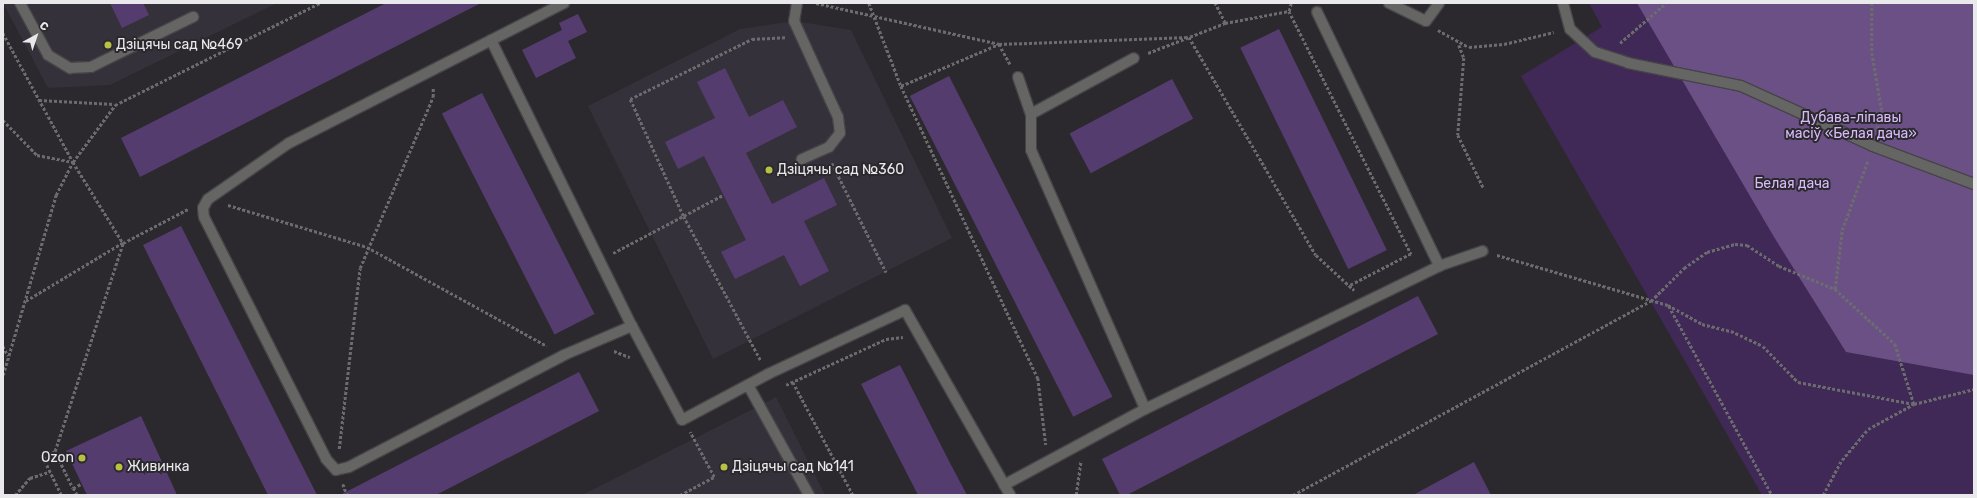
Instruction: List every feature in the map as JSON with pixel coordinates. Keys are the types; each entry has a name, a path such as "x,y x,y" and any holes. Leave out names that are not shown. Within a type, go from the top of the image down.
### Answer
{"lane":[{"path":"20,3 48,55 70,68 90,67 193,16"},
{"path":"564,3 491,40 433,67 289,143 208,199 203,208 207,227 326,459 336,470 349,467 564,355 632,326"},
{"path":"797,3 794,21 838,117 840,133 825,149 802,159"},
{"path":"1390,3 1426,21 1439,3"},
{"path":"1563,3 1570,29 1595,52 1628,63 1741,86 1873,146 1974,184"},
{"path":"1318,12 1439,266"},
{"path":"491,40 632,326 682,420 768,374 905,310 1010,495"},
{"path":"1031,114 1134,58"},
{"path":"1018,77 1031,114 1031,150 1145,409"},
{"path":"1004,484 1145,409 1366,301 1439,266 1484,251"},
{"path":"748,385 809,495"}],"path":[{"path":"3,375 56,195 72,162 115,104 320,3"},
{"path":"816,3 873,13 999,44 1189,37"},
{"path":"869,3 901,86 1038,378 1048,461"},
{"path":"1215,3 1225,23"},
{"path":"1291,3 1289,11 1411,254 1349,286"},
{"path":"1595,52 1622,42 1666,3"},
{"path":"1835,289 1842,230 1873,146 1882,111 1872,53 1872,3"},
{"path":"1134,58 1225,23 1289,11"},
{"path":"1426,21 1459,44 1469,47 1504,44 1570,29"},
{"path":"3,33 72,162 124,243 25,302"},
{"path":"768,374 683,216 630,99 752,39 801,36"},
{"path":"1189,37 1316,255 1366,301"},
{"path":"999,44 1018,77"},
{"path":"901,86 999,44"},
{"path":"1459,44 1464,58 1460,143 1484,189"},
{"path":"336,470 360,268 433,98 433,67"},
{"path":"39,100 115,104"},
{"path":"3,120 37,156 72,162"},
{"path":"825,149 886,272"},
{"path":"600,260 723,195"},
{"path":"1293,495 1651,301 1701,256 1719,246 1735,244 1747,245 1779,266 1835,289 1895,344 1914,404"},
{"path":"1484,251 1668,305 1702,324 1731,331 1763,346 1798,382 1914,404"},
{"path":"1668,305 1772,495"},
{"path":"782,387 886,339 903,337 907,344"},
{"path":"3,346 8,357"},
{"path":"611,350 637,359"},
{"path":"793,382 854,495"},
{"path":"1823,495 1842,460 1868,430 1914,404 1974,389"},
{"path":"680,495 714,477 682,420"},
{"path":"685,433 689,431"},
{"path":"1076,495 1084,441"},
{"path":"56,451 77,495"},
{"path":"15,495 30,478 49,472"},
{"path":"73,488 81,484"}],"shaded area":[{"name":"Дзіцячы сад №469","path":"3,3 277,3 110,85 48,88"},
{"name":"Дзіцячы сад №360","path":"794,21 851,30 952,238 713,359 588,106 740,29"},
{"name":"Дзіцячы сад №141","path":"776,397 825,495 582,495 761,405"}],"green space":[{"name":"Белая дача","path":"1589,3 1974,3 1974,495 1762,495 1521,76 1602,27"},
{"name":"Дубава-ліпавы масіў «Белая дача»","path":"1637,3 1974,3 1974,375 1846,352 1774,237"}],"building":[{"path":"110,3 143,3 149,15 122,28"},
{"path":"386,3 481,3 140,177 121,138"},
{"path":"578,14 587,32 568,41 576,58 536,78 522,50 562,30 559,23"},
{"path":"1279,29 1387,250 1348,269 1240,48"},
{"path":"725,68 749,117 783,100 797,127 746,153 772,204 824,178 837,205 804,221 829,271 800,286 784,255 735,279 721,252 746,240 704,156 678,169 665,142 715,118 697,82"},
{"path":"949,76 1112,397 1073,417 910,96"},
{"path":"1172,79 1193,119 1091,173 1070,133"},
{"path":"482,93 595,314 554,334 442,113"},
{"path":"181,226 317,495 268,495 143,245"},
{"path":"1418,296 1438,334 1127,495 1120,495 1102,459"},
{"path":"900,365 967,495 918,495 861,384"},
{"path":"579,372 599,411 436,495 340,495"},
{"name":"Живинка","path":"141,416 177,495 87,495 66,451"},
{"path":"1474,462 1491,495 1413,495"}],"place":[{"name":"Дзіцячы сад №469","path":"108,45"},
{"name":"Дзіцячы сад №360","path":"769,170"},
{"name":"Ozon","path":"82,458"},
{"name":"Живинка","path":"119,467"},
{"name":"Дзіцячы сад №141","path":"724,467"}]}
